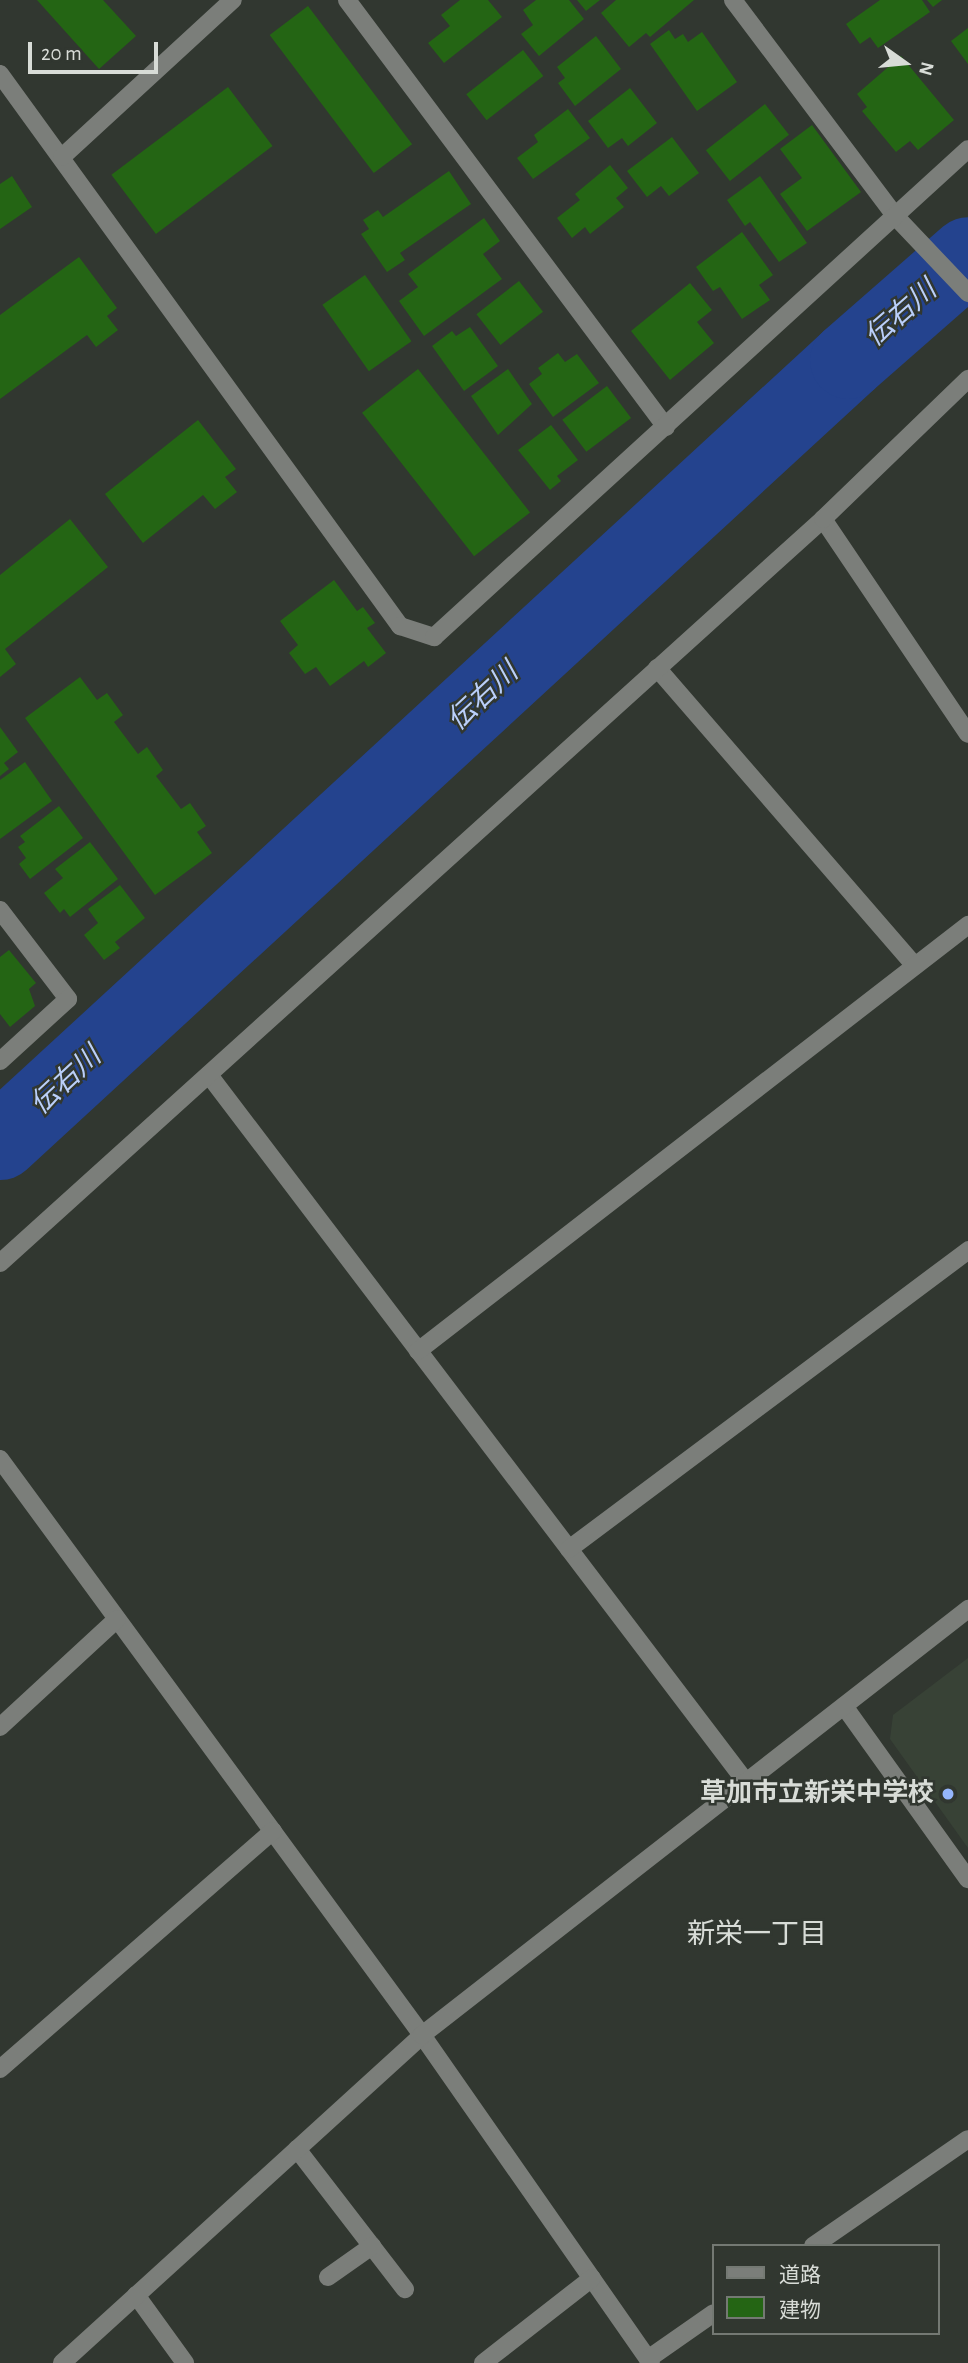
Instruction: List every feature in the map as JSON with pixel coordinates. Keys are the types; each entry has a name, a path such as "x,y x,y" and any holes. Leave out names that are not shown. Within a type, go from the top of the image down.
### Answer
{"street":[{"path":"62,157 233,0"},
{"path":"346,0 666,427"},
{"path":"733,0 897,219 968,293"},
{"path":"0,75 400,626 434,637 897,219 968,149"},
{"path":"0,1263 823,519 968,379"},
{"path":"823,519 968,734"},
{"path":"657,668 915,966"},
{"path":"0,910 68,999 0,1061"},
{"path":"418,1351 968,925"},
{"path":"209,1074 746,1782"},
{"path":"569,1549 968,1250"},
{"path":"0,1460 422,2035 650,2361 712,2314"},
{"path":"62,2363 422,2035 968,1609"},
{"path":"0,1727 117,1619"},
{"path":"844,1706 968,1879"},
{"path":"0,2069 273,1831"},
{"path":"816,2244 968,2139"},
{"path":"297,2148 405,2289"},
{"path":"328,2277 372,2246"},
{"path":"483,2363 592,2278"},
{"path":"136,2295 185,2363"}],"shaded area":[{"name":"草加市立新栄中学校","path":"968,1658 968,1848 890,1739 893,1715"}],"building":[{"path":"37,0 103,0 136,36 99,69"},
{"path":"460,0 488,0 502,17 444,63 428,43 450,26 441,15"},
{"path":"536,0 569,0 584,19 539,56 521,34 533,25 523,10"},
{"path":"577,0 600,0 586,11"},
{"path":"616,0 694,0 650,37 646,33 629,47 601,13"},
{"path":"880,0 922,0 930,12 878,48 870,37 860,44 846,24"},
{"path":"927,0 942,0 933,7"},
{"path":"308,6 412,144 374,173 270,35"},
{"path":"968,28 968,64 951,41"},
{"path":"669,30 675,39 683,34 688,42 702,32 737,82 697,111 650,44"},
{"path":"596,36 621,69 575,106 558,83 565,78 557,67"},
{"path":"523,50 543,76 487,120 466,94"},
{"path":"901,56 954,120 918,150 910,141 896,152 862,111 867,107 857,94"},
{"path":"228,87 273,146 156,234 111,175"},
{"path":"630,88 657,123 628,146 622,138 608,148 588,121"},
{"path":"765,104 789,135 730,181 706,150"},
{"path":"568,109 590,138 533,179 517,158 538,142 534,135"},
{"path":"812,125 861,192 807,231 780,194 802,178 780,149"},
{"path":"672,137 699,173 669,196 661,186 647,197 627,171"},
{"path":"610,165 628,188 616,198 624,207 590,234 585,227 572,238 557,218 580,200 575,194"},
{"path":"449,171 471,204 400,253 405,260 387,272 361,234 369,229 363,220 378,210 383,217"},
{"path":"12,176 32,207 0,229 0,184"},
{"path":"760,176 807,243 779,262 750,222 745,226 727,200"},
{"path":"484,218 500,241 483,254 502,279 424,336 399,301 418,287 408,274"},
{"path":"742,232 773,275 759,285 770,300 742,319 720,287 713,291 696,267"},
{"path":"79,257 117,308 107,316 118,330 96,347 87,335 0,399 0,315"},
{"path":"365,275 411,341 369,371 322,305"},
{"path":"519,281 543,312 500,345 476,314"},
{"path":"690,283 712,310 697,322 714,343 670,380 631,331"},
{"path":"470,327 498,366 464,391 432,346 452,331 456,336"},
{"path":"558,353 565,362 577,354 599,383 553,417 529,384 542,374 538,368"},
{"path":"418,369 530,512 474,556 362,413"},
{"path":"508,369 532,404 498,435 471,396"},
{"path":"607,386 631,418 586,452 562,420"},
{"path":"198,420 236,469 225,477 237,492 215,509 203,495 143,543 105,494"},
{"path":"551,425 578,460 557,476 561,481 550,490 518,450"},
{"path":"70,519 108,567 5,649 16,664 0,677 0,575"},
{"path":"334,580 357,611 363,607 375,623 367,628 386,653 368,667 364,661 330,686 316,667 305,674 289,653 298,645 280,621"},
{"path":"80,677 97,700 107,693 123,715 114,722 138,754 147,747 163,770 156,776 181,809 190,803 206,826 197,832 212,853 155,895 25,718"},
{"path":"0,727 18,752 4,763 9,769 0,776"},
{"path":"25,762 52,801 0,839 0,780"},
{"path":"59,806 83,838 30,879 19,864 26,858 18,847 25,842 20,836"},
{"path":"90,842 118,879 70,917 64,909 60,913 44,893 63,878 55,869"},
{"path":"120,885 145,918 115,942 120,948 104,960 84,935 98,923 88,909"},
{"path":"9,950 36,983 29,989 35,1006 10,1027 0,1014 0,957"}],"waterway":[{"name":"伝右川","path":"0,1141 848,360 968,255"}],"place":[{"name":"草加市立新栄中学校","path":"948,1794"}],"district":[{"name":"新栄一丁目","path":"757,1935"}]}
